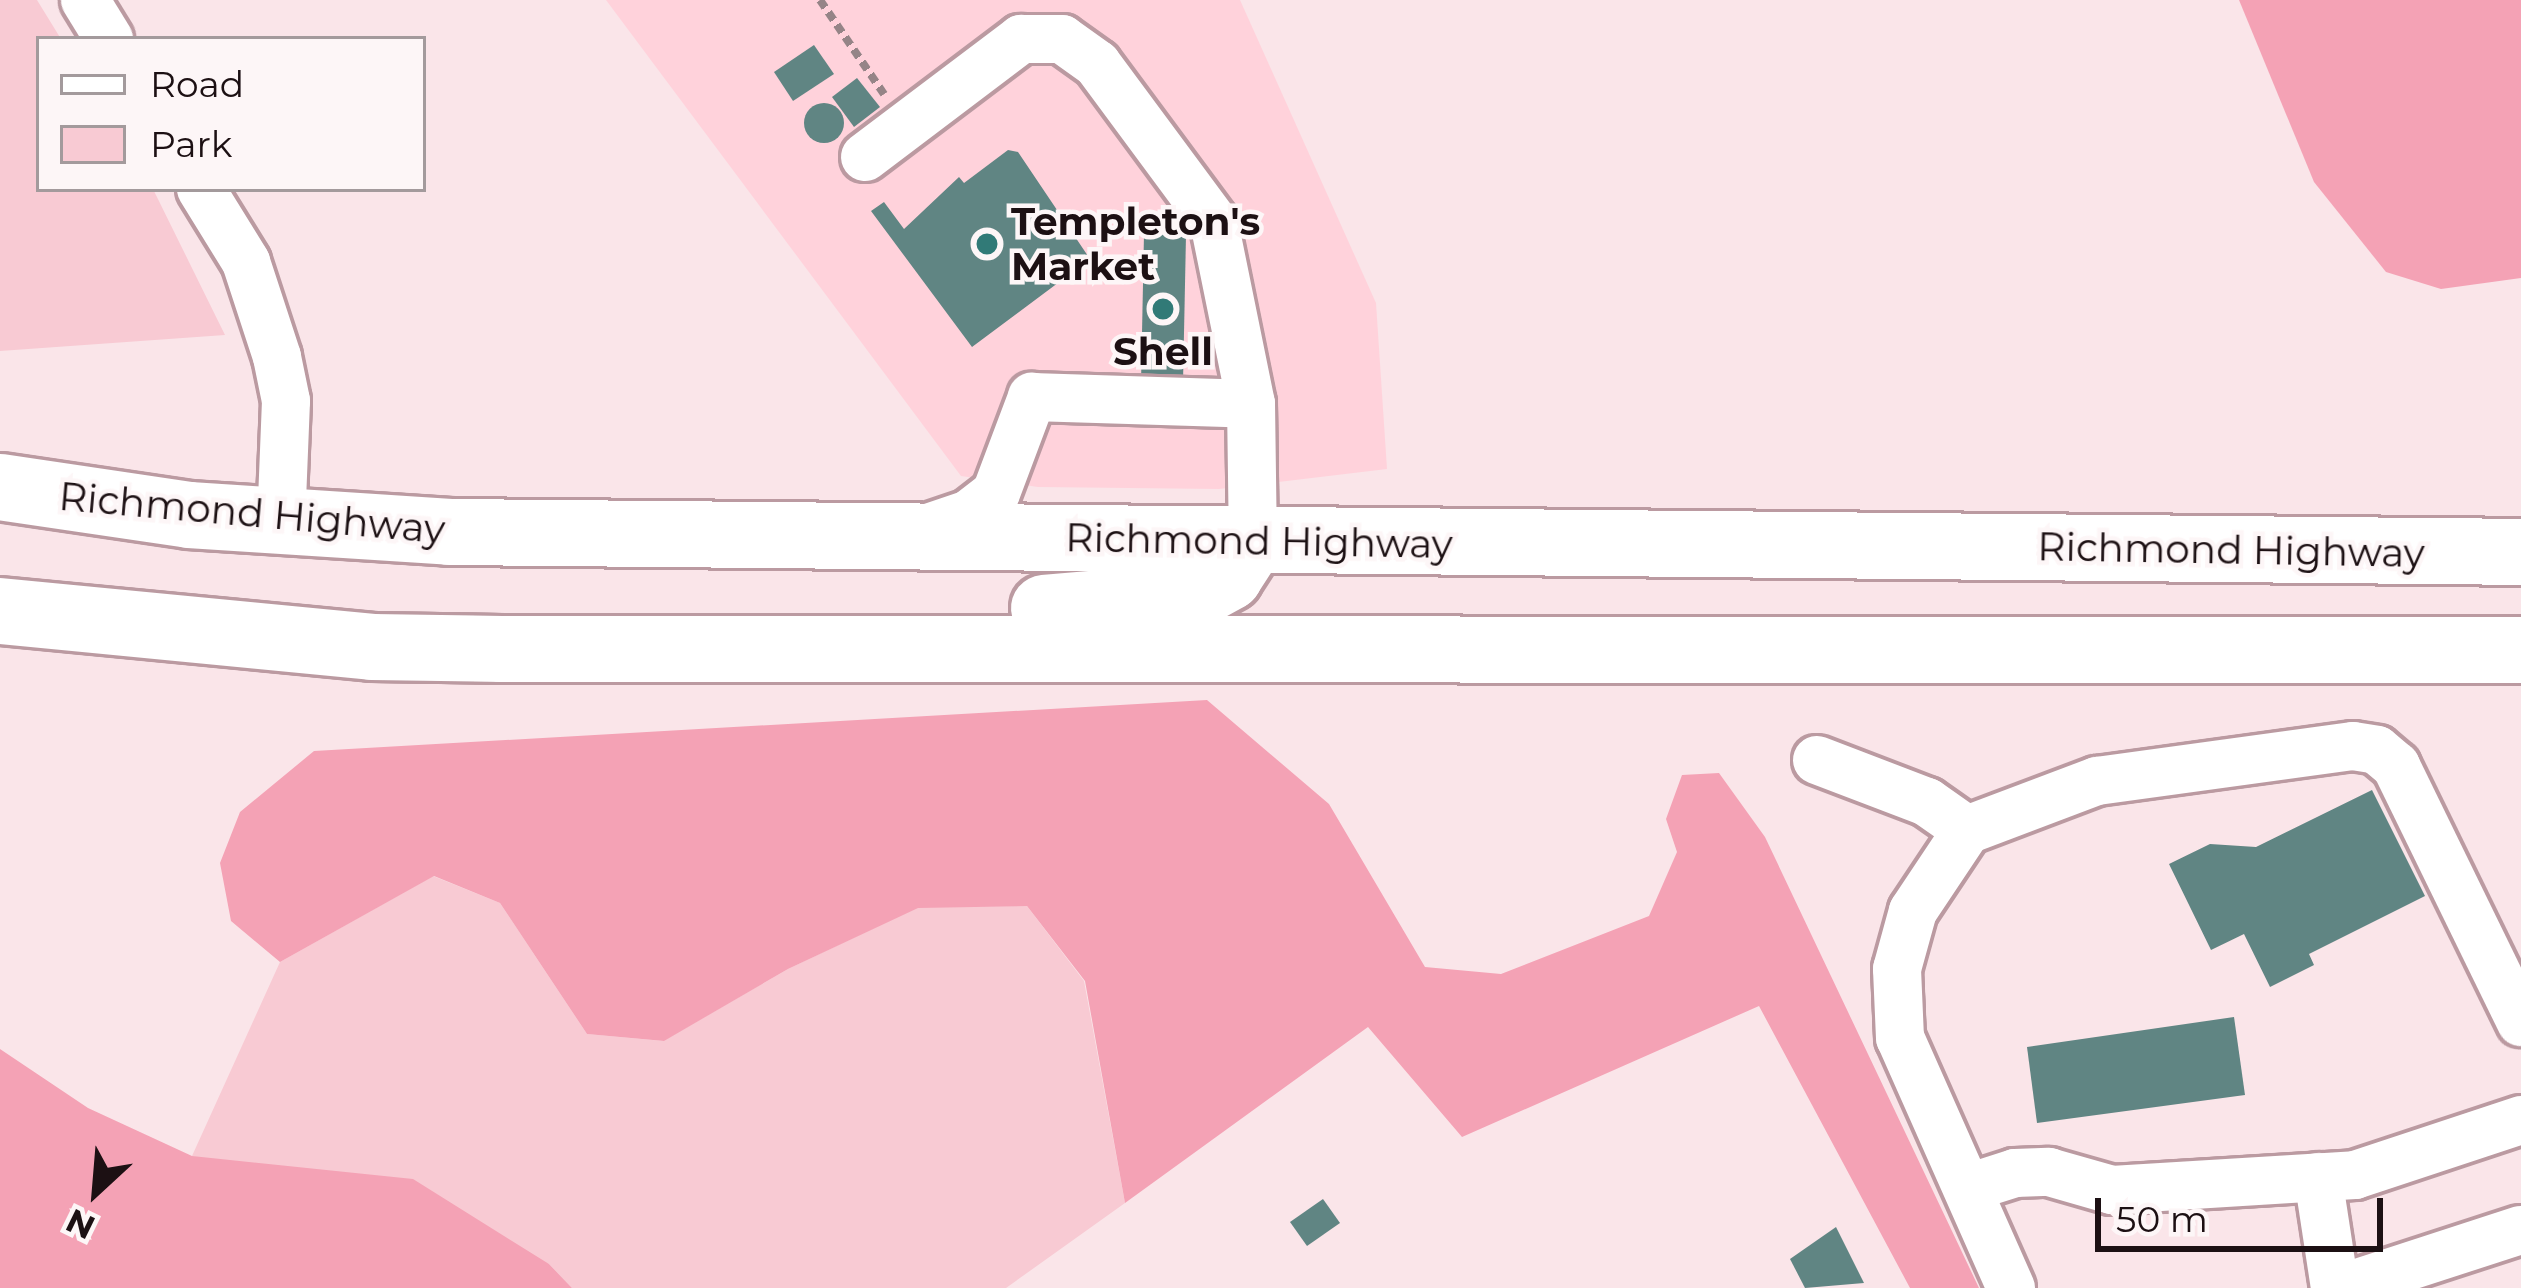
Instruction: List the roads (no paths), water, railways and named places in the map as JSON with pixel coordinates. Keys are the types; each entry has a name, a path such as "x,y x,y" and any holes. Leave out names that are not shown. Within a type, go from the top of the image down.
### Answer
{"highway":[{"name":"Richmond Highway","path":"0,487 281,524 902,536 2521,552"},
{"path":"2228,549 2521,530"},
{"path":"502,649 638,627 1174,600 1229,577 1253,540"},
{"path":"0,611 372,647 2521,650"}],"street":[{"path":"85,0 107,36"},
{"path":"865,158 1021,40 1047,36 1086,53 1214,222 1251,404 1253,540"},
{"path":"203,192 246,262 277,357 286,401 281,524"},
{"path":"902,536 969,514 996,493 1032,397 1251,404"},
{"path":"2011,1288 1900,1038 1897,969 1924,884 1966,830 2097,782 2353,746 2377,750 2396,766 2521,1022"},
{"path":"1817,760 1927,802 1966,830"},
{"path":"1968,1188 2032,1173 2112,1190 2355,1175 2521,1120"},
{"path":"2318,1177 2362,1285 2521,1229"}],"place":[{"name":"Templeton's Market","path":"987,244"},
{"name":"Shell","path":"1163,309"}]}
